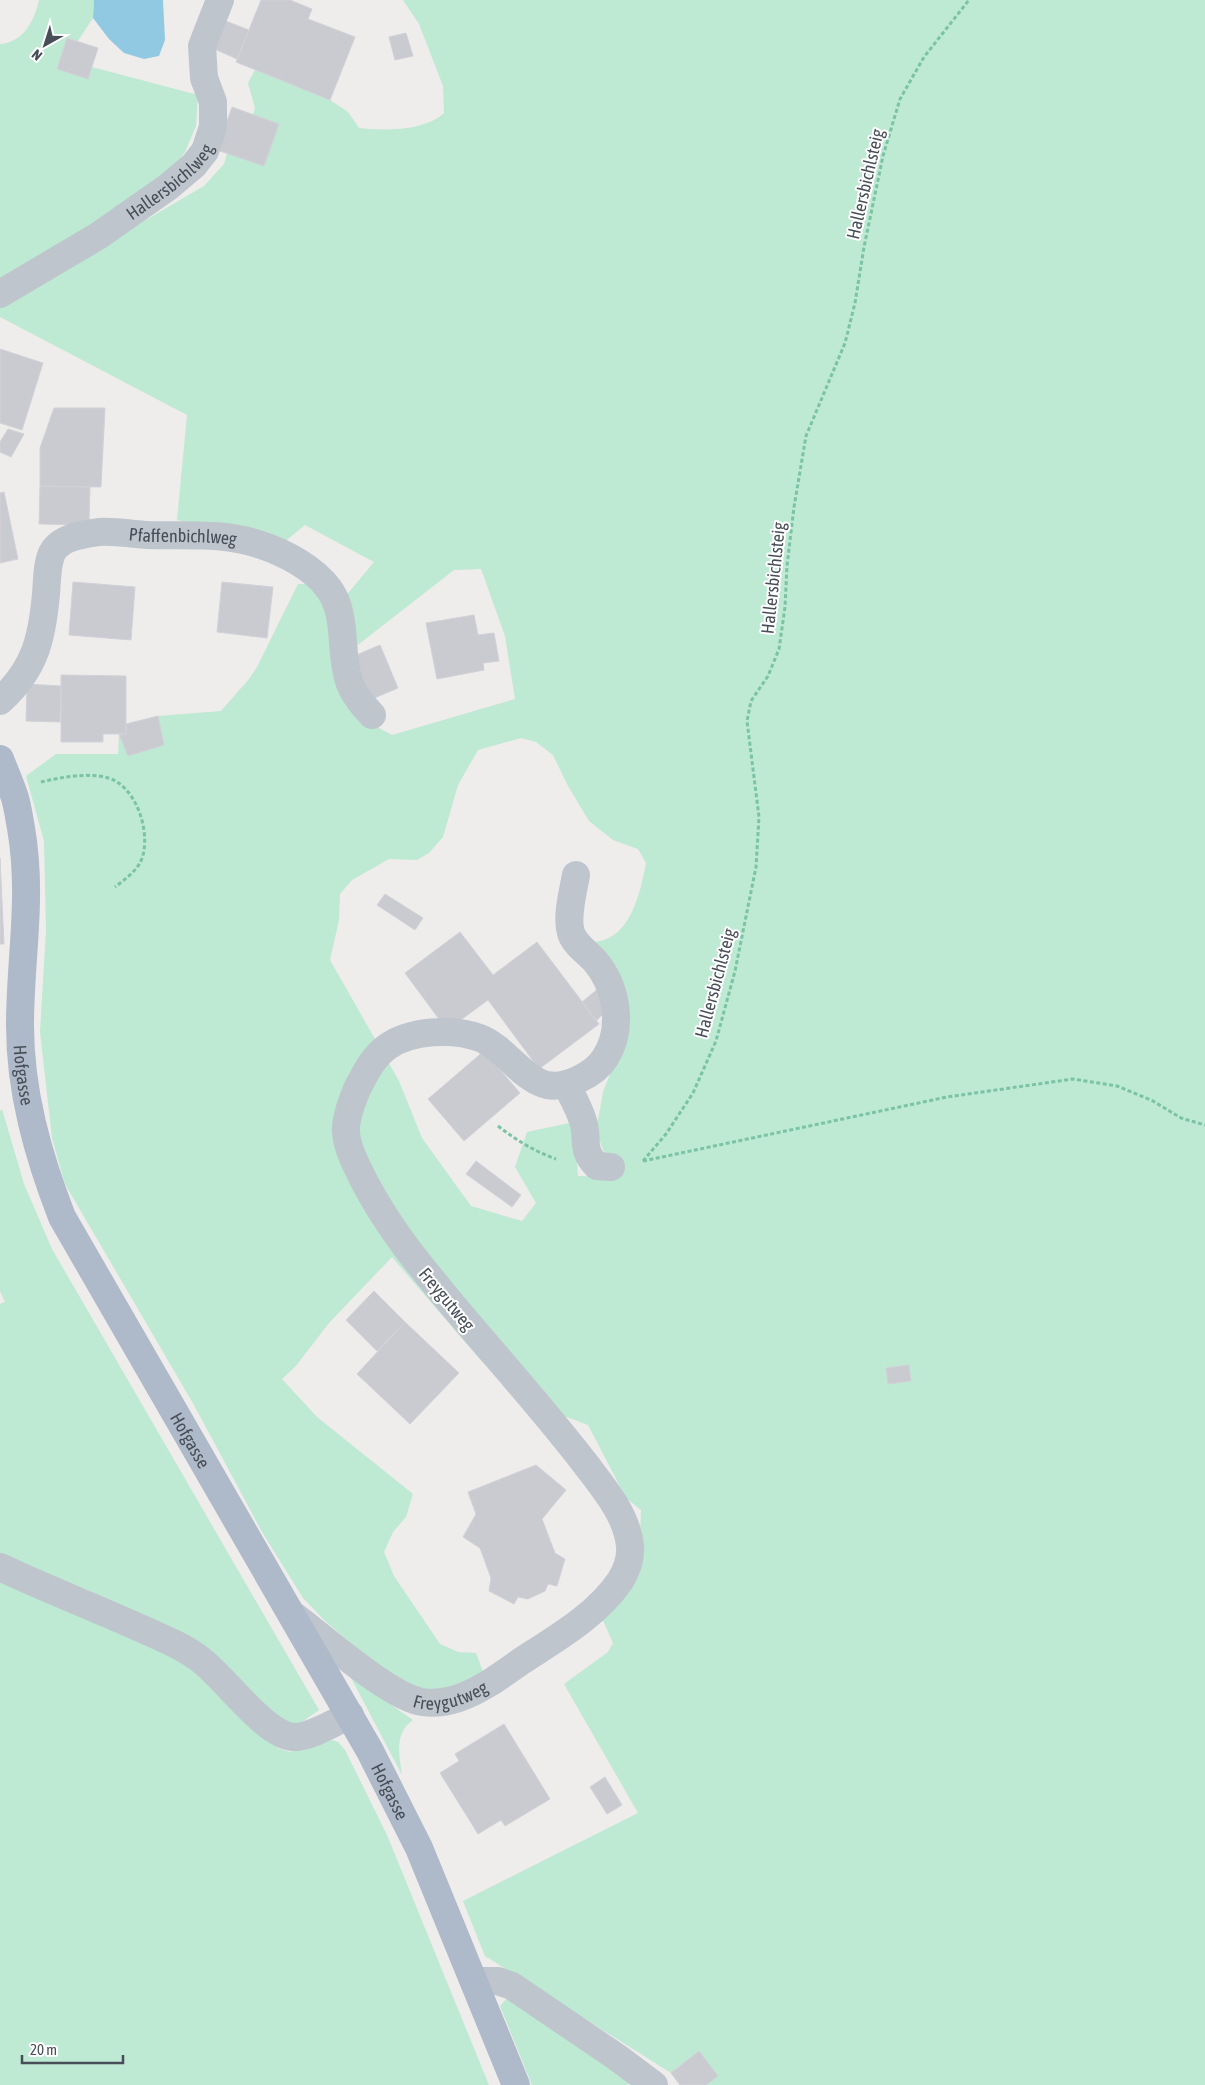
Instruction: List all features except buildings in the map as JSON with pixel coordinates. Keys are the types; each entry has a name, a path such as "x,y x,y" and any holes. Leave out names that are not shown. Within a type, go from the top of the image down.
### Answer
{"main road":[{"name":"Hofgasse","path":"0,759 16,799 26,857 27,909 20,1025 24,1082 31,1122 44,1170 62,1217 370,1751 419,1848 516,2085"}],"lane":[{"name":"Hallersbichlweg","path":"0,294 98,236 168,187 194,165 205,151 213,127 213,102 204,78 202,46 220,0"},
{"name":"Pfaffenbichlweg","path":"0,701 16,684 37,651 41,635 50,561 52,552 61,542 74,537 100,532 218,536 260,544 287,556 310,570 329,588 337,602 349,682 360,702 372,715"},
{"path":"576,874 569,930 575,942 605,974 613,995 617,1019 612,1042 605,1059 594,1070 566,1084 576,1102 584,1123 588,1158 604,1167"},
{"name":"Freygutweg","path":"293,1615 399,1694 421,1702 442,1702 461,1698 499,1676 569,1629 604,1601 620,1581 629,1564 630,1544 623,1520 602,1486 562,1434 407,1252 375,1201 354,1159 346,1131 352,1100 369,1065 387,1047 406,1038 429,1034 460,1033 481,1039 501,1051 522,1070 547,1085 566,1084"},
{"path":"0,1567 168,1641 200,1659 228,1684 257,1716 276,1732 294,1738 312,1733 350,1715"},
{"path":"474,1981 498,1981 512,1986 618,2058 654,2085"}],"path":[{"name":"Hallersbichlsteig","path":"643,1161 666,1134 693,1092 716,1041 735,971 756,867 759,817 747,721 751,701 768,676 779,649 785,607 787,566 794,507 806,436 845,344 883,156 900,99 924,57 969,0"},
{"path":"11,789 56,778 98,776 117,782 129,794 139,812 145,842 140,862 128,877 115,887"},
{"path":"498,1126 513,1138 536,1151 564,1162 604,1167 643,1161 947,1097 1073,1079 1117,1086 1152,1101 1181,1118 1205,1125"}],"green space":[{"path":"39,0 94,0 93,18 78,41 67,38 57,69 88,79 92,67 198,95 196,126 185,152 163,180 0,282 0,44 22,35 31,23"},
{"path":"403,0 1205,0 1205,2085 706,2085 699,2051 671,2073 485,1956 463,1901 638,1813 564,1684 608,1652 613,1643 602,1618 639,1570 641,1510 626,1498 588,1425 516,1398 477,1356 392,1257 329,1323 295,1367 282,1379 317,1417 413,1494 406,1517 393,1532 384,1552 394,1576 440,1644 458,1652 476,1653 484,1674 445,1692 415,1688 373,1662 325,1621 303,1598 262,1532 194,1405 65,1184 52,1138 40,1032 46,930 44,841 26,776 56,754 118,754 119,734 128,756 163,744 158,716 221,711 257,667 298,584 308,584 329,605 349,592 374,562 305,525 283,543 177,520 187,415 0,317 0,305 204,186 224,164 227,153 253,115 255,108 248,83 255,70 330,100 348,112 359,128 404,128 436,119 444,113 443,86 419,24","holes":["481,569 505,636 515,699 392,735 362,719 336,662 454,570","521,738 536,742 553,755 568,786 589,821 613,840 638,849 646,863 636,902 624,925 615,934 604,940 591,942 624,1039 603,1092 596,1131 605,1155 620,1177 578,1176 574,1122 527,1132 515,1167 536,1203 522,1221 471,1206 422,1138 399,1081 330,960 339,920 340,894 352,880 389,859 417,860 429,853 443,837 458,785 478,750"]},
{"path":"2,1109 24,1184 52,1249 319,1710 299,1724 285,1723 0,1557 0,1304 5,1302 0,1291 0,1111"},
{"path":"0,1578 174,1651 278,1748 290,1752 332,1740 338,1742 345,1750 387,1835 489,2085 0,2085"},
{"path":"349,1674 413,1720 407,1725 400,1738 399,1752 402,1775"},
{"path":"506,1999 519,2001 632,2077 628,2085 532,2085 500,2006"}],"water":[{"path":"94,0 163,0 165,40 159,56 144,59 124,53 109,39 93,18"}]}
